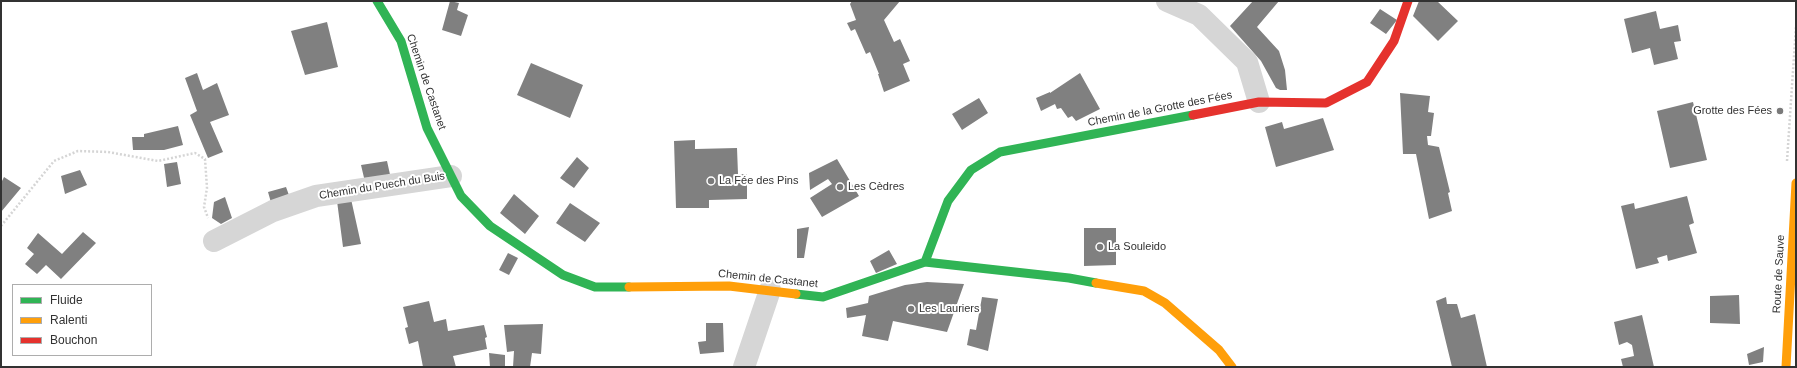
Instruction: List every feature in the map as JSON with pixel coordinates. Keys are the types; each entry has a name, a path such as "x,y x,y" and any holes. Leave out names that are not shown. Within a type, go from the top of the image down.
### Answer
{"street":[{"name":"Chemin de Castanet","path":"377,1 401,41 427,128 461,196 490,226 563,275 595,287 729,286 823,297 925,262 1069,278 1144,291 1165,303 1219,350 1232,367"},
{"path":"1167,1 1199,15 1247,62 1259,102"},
{"name":"Chemin de la Grotte des Fées","path":"925,262 948,201 971,170 1000,152 1259,102 1326,103 1367,82 1394,41 1408,1"},
{"name":"Chemin du Puech du Buis","path":"214,240 272,211 316,196 451,176"},
{"name":"Route de Sauve","path":"1786,367 1796,183"},
{"path":"744,367 770,290"}],"path":[{"path":"1,226 54,161 78,151 108,152 158,162 194,153 205,160 207,188 204,207 214,240"}],"building":[{"path":"450,1 459,3 457,10 468,15 461,36 442,30"},
{"path":"852,1 900,1 884,20 894,42 900,39 910,61 903,64 910,81 884,92 879,74 870,52 866,54 855,29 851,31 847,23 856,20 850,4"},
{"path":"1253,1 1279,1 1257,27 1279,51 1285,70 1287,90 1280,90 1276,88 1261,61 1230,26"},
{"path":"1419,1 1437,1 1458,21 1438,41 1413,16"},
{"path":"1380,9 1397,20 1386,34 1370,23"},
{"path":"1656,11 1660,29 1678,25 1681,41 1674,42 1678,59 1654,65 1650,48 1632,53 1624,19"},
{"path":"327,22 338,67 305,75 291,31"},
{"path":"531,63 583,85 570,118 517,95"},
{"path":"197,73 203,90 217,83 229,115 210,122 223,152 208,158 190,115 197,111 185,78"},
{"path":"1080,73 1100,109 1076,121 1072,116 1068,118 1061,108 1057,109 1055,104 1041,111 1036,98 1050,93"},
{"path":"1400,93 1430,96 1428,112 1434,113 1431,136 1427,136 1428,145 1439,147 1450,192 1448,193 1452,211 1429,219 1416,154 1403,154"},
{"path":"979,98 988,113 962,130 952,114"},
{"path":"1693,102 1707,160 1670,168 1657,111"},
{"path":"1323,118 1334,150 1276,167 1265,127 1282,122 1284,129"},
{"path":"178,126 183,145 164,150 133,150 132,137 144,137 144,134"},
{"name":"La Fée des Pins","path":"695,140 695,149 737,148 738,174 747,174 747,199 709,200 709,208 676,208 674,141"},
{"path":"577,157 589,168 574,188 560,178"},
{"name":"Les Cèdres","path":"837,159 859,196 822,217 810,198 832,184 828,179 810,190 809,173"},
{"path":"387,161 391,179 365,182 361,165"},
{"path":"177,162 181,184 167,187 164,164"},
{"path":"80,170 87,185 65,194 61,176"},
{"path":"4,177 21,188 1,212 1,183"},
{"path":"286,187 290,198 272,206 268,192"},
{"path":"514,194 539,216 525,234 500,213"},
{"path":"1687,196 1694,223 1689,225 1697,253 1668,261 1667,255 1657,258 1659,263 1636,269 1621,206 1634,203 1635,209"},
{"path":"225,197 232,218 221,224 212,218 214,202"},
{"path":"351,199 361,244 343,247 337,201"},
{"path":"570,203 600,223 585,242 556,223"},
{"path":"809,227 804,258 797,258 797,229"},
{"name":"La Souleido","path":"1084,228 1116,228 1116,265 1084,266"},
{"path":"83,232 96,243 61,279 46,265 37,274 25,264 34,254 27,248 38,233 62,254"},
{"path":"889,250 897,264 876,273 870,261"},
{"path":"508,253 518,258 509,275 499,270"},
{"name":"Les Lauriers","path":"927,282 964,284 947,332 893,321 888,341 862,336 866,315 847,318 846,308 868,303 869,296 905,285"},
{"path":"1739,295 1740,324 1710,323 1710,296"},
{"path":"982,297 998,299 988,351 967,345 970,329 976,330"},
{"path":"1446,297 1447,304 1457,304 1461,318 1475,314 1487,367 1452,367 1436,301"},
{"path":"429,301 434,322 446,319 448,331 484,325 487,337 485,338 487,349 453,356 456,367 423,367 418,341 409,344 405,328 408,327 403,307"},
{"path":"1642,315 1654,367 1623,367 1621,359 1634,356 1632,345 1627,342 1619,345 1614,322"},
{"path":"706,323 723,323 724,352 700,354 698,342 706,341"},
{"path":"543,324 541,354 532,353 530,367 513,367 514,351 507,352 504,325"},
{"path":"1764,347 1763,362 1749,365 1747,354"},
{"path":"489,353 505,355 505,367 490,367"}],"traffic: fast":[{"path":"377,1 401,41 427,128 461,196 490,226 563,275 595,287 629,287"},
{"path":"925,262 948,201 971,170 1000,152 1193,115"},
{"path":"796,294 823,297 925,262 1069,278 1096,283"}],"traffic: slow":[{"path":"1786,367 1796,183"},
{"path":"1096,283 1144,291 1165,303 1219,350 1232,367"},
{"path":"629,287 729,286 796,294"}],"traffic: jam":[{"path":"1193,115 1259,102 1326,103 1367,82 1394,41 1408,1"}],"place":[{"name":"Grotte des Fées","path":"1780,111"},
{"name":"La Fée des Pins","path":"711,181"},
{"name":"Les Cèdres","path":"840,187"},
{"name":"La Souleido","path":"1100,247"},
{"name":"Les Lauriers","path":"911,309"}]}
